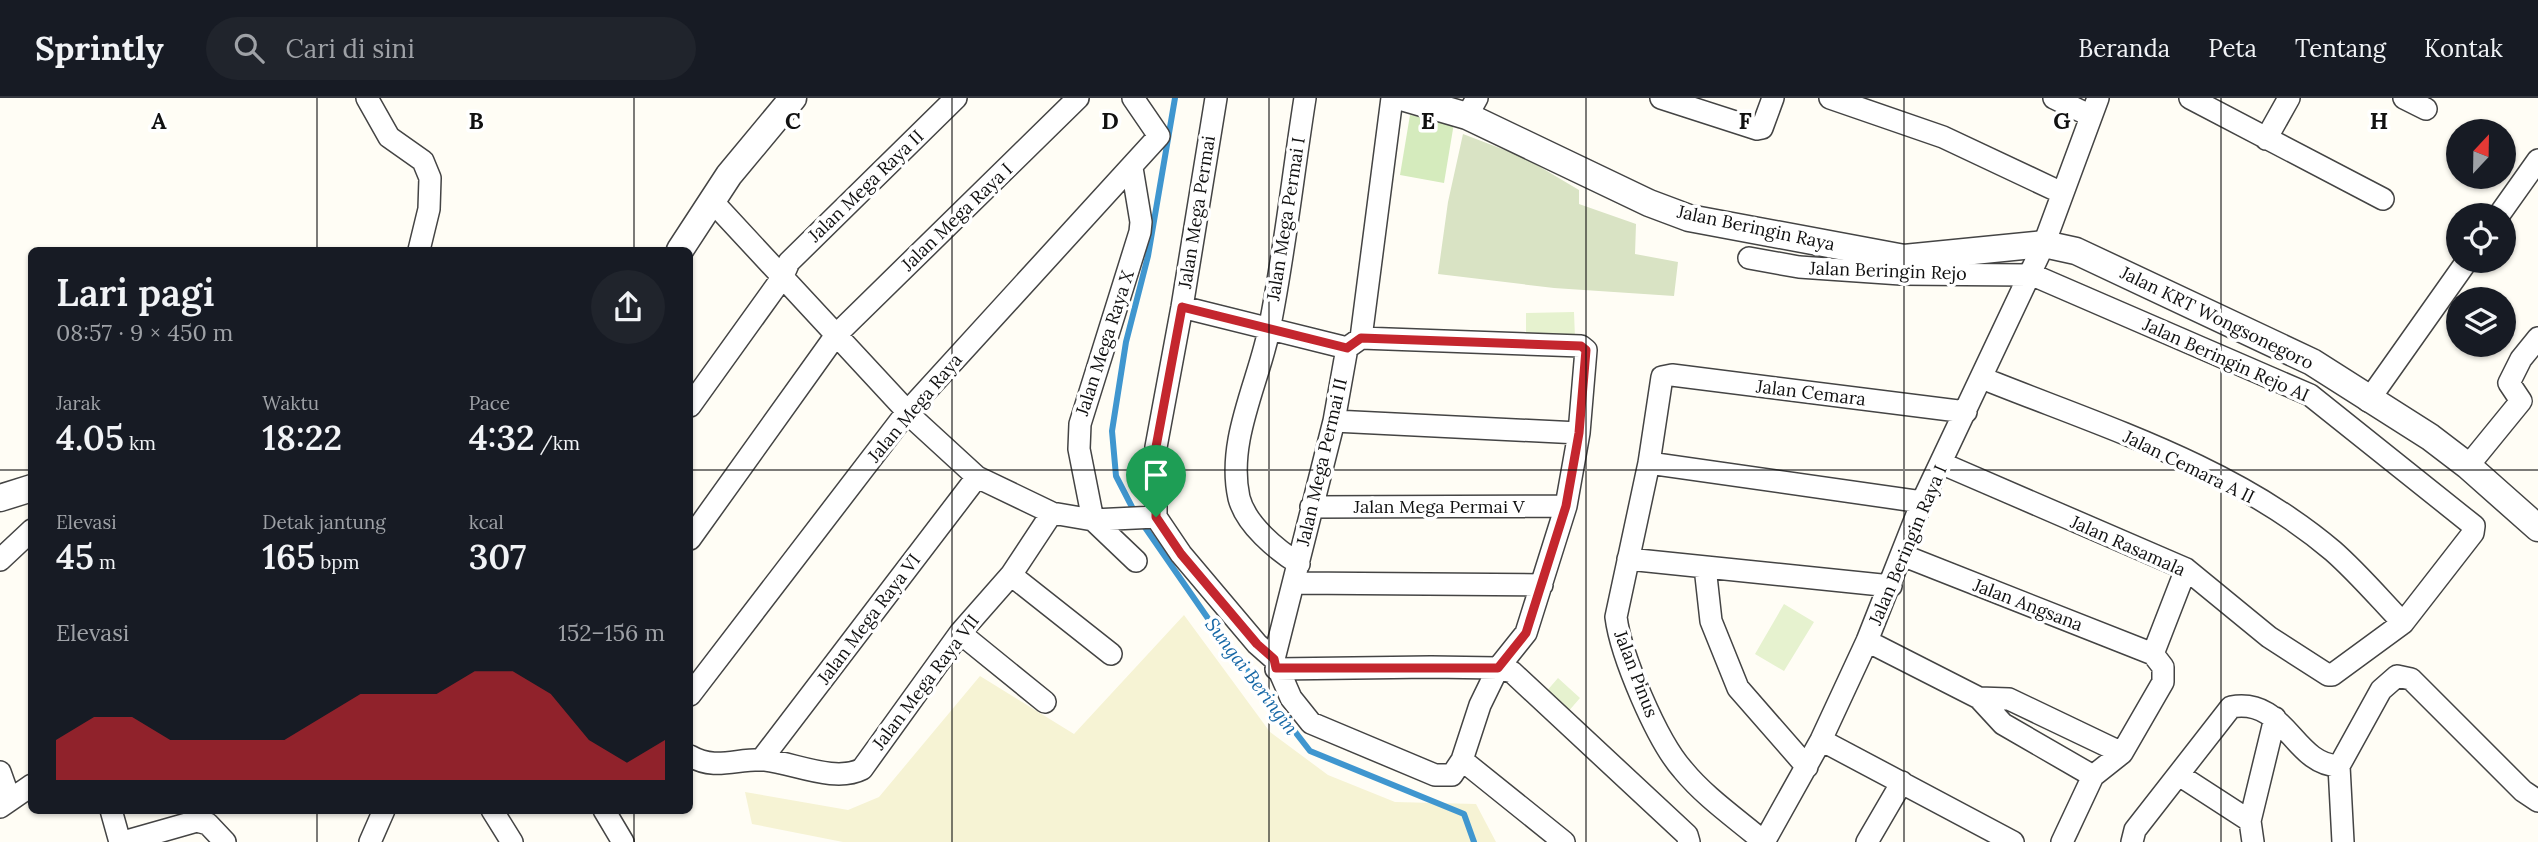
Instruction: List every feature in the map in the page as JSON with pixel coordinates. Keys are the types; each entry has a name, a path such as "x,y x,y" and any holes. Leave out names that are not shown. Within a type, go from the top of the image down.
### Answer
{"street":[{"path":"368,98 389,137 423,162 430,178 429,209 420,247"},
{"path":"682,247 712,201 793,98"},
{"name":"Jalan Mega Raya II","path":"693,402 782,278 789,262 956,98"},
{"name":"Jalan Mega Raya I","path":"693,535 836,335 1078,98"},
{"name":"Jalan Mega Raya","path":"693,691 907,412 1159,136 1133,98"},
{"name":"Jalan Mega Permai","path":"1156,517 1156,447 1216,98"},
{"name":"Jalan Mega Permai I","path":"1297,574 1250,519 1239,498 1242,431 1270,327 1305,98"},
{"name":"Jalan Mega Permai II","path":"1275,664 1311,507 1354,343 1392,98"},
{"name":"Jalan Beringin Raya","path":"1405,98 1472,107 1648,203 1689,218 1904,258 2044,244"},
{"path":"1661,98 1758,129 1762,128 1773,98"},
{"path":"1830,98 1943,137 2062,192"},
{"path":"2044,244 2094,107 2054,98"},
{"path":"2190,98 2383,199"},
{"path":"2266,139 2289,98"},
{"path":"2404,98 2426,109"},
{"path":"2508,203 2538,160"},
{"name":"Jalan Mega Raya X","path":"1093,520 1079,449 1080,424 1140,232 1141,222 1132,167"},
{"path":"712,201 907,412 977,477 1052,513 1093,520 1156,517 1181,554 1275,664 1302,713 1326,731 1435,775 1452,775 1462,760 1480,705 1498,668 1526,633 1542,585 1566,506 1579,433 1586,350 1581,346 1354,343 1182,307"},
{"name":"Jalan Beringin Raya I","path":"1764,842 1821,740 1891,586 1922,502 1943,464 2044,244"},
{"name":"Jalan KRT Wongsonegoro","path":"2044,244 2077,251 2312,362 2368,401 2430,438 2468,466 2538,528"},
{"name":"Jalan Beringin Rejo","path":"1749,258 1800,267 1901,274 2028,274"},
{"path":"2368,401 2459,273"},
{"name":"Jalan Beringin Rejo AI","path":"2028,274 2310,395 2474,526 2473,533 2403,623"},
{"path":"2468,466 2530,406 2509,383 2521,359 2538,338"},
{"name":"Jalan Cemara","path":"1660,382 1662,377 1672,375 1966,412"},
{"name":"Jalan Cemara A II","path":"1982,378 2161,450 2236,486 2332,550 2403,623"},
{"name":"Jalan Pinus","path":"1660,382 1649,463 1616,617 1618,634 1656,728 1682,770 1764,842"},
{"path":"1334,421 1579,433"},
{"path":"1649,463 1922,502"},
{"name":"Jalan Rasamala","path":"1943,464 2186,569 2269,637 2322,673 2332,676 2403,623"},
{"name":"Jalan Mega Raya VI","path":"761,760 977,477"},
{"path":"0,498 28,489"},
{"name":"Jalan Mega Permai V","path":"1311,507 1566,506"},
{"name":"Jalan Mega Raya VII","path":"761,760 843,775 862,769 960,633 1011,575 1052,513"},
{"path":"1093,520 1136,561"},
{"path":"0,560 28,536"},
{"name":"Jalan Angsana","path":"1902,555 2154,654"},
{"path":"1628,559 1891,586"},
{"path":"1705,567 1711,621 1738,688 1807,767"},
{"path":"2062,842 2093,776 2122,753 2163,682 2163,667 2154,654 2186,569"},
{"path":"1297,574 1542,585"},
{"path":"1011,575 1111,654"},
{"path":"960,633 1045,702"},
{"path":"1867,640 1979,698 2003,724 2093,776"},
{"path":"1275,664 1498,668 1512,672 1686,835 1689,842"},
{"path":"2343,842 2339,766 2381,690 2388,681 2397,676 2410,679 2523,791 2538,801"},
{"path":"1979,698 2009,699 2122,753"},
{"path":"2132,842 2135,830 2231,707 2255,705 2275,718 2319,760 2339,766"},
{"path":"2253,842 2250,821 2275,718"},
{"path":"1821,740 2013,842"},
{"path":"693,757 722,765 761,760"},
{"path":"1462,760 1564,842"},
{"path":"0,772 5,804 28,788"},
{"path":"2179,775 2250,821"},
{"path":"1867,842 1902,782"},
{"path":"112,814 122,842 197,821 208,824 225,842"},
{"path":"370,842 382,814"},
{"path":"494,814 512,842"},
{"path":"606,814 623,842"}],"shaded area":[{"path":"1184,615 1270,732 1328,775 1395,802 1476,804 1496,842 843,842 752,824 745,792 848,810 879,797 980,676 1074,734"}],"green space":[{"path":"1410,115 1454,123 1444,183 1400,175"},
{"path":"1463,134 1523,157 1579,190 1579,204 1636,224 1635,254 1678,262 1674,296 1554,288 1438,274 1448,202"},
{"path":"1574,312 1575,338 1526,339 1526,313"},
{"path":"1784,604 1814,622 1784,671 1755,654"},
{"path":"1558,678 1580,698 1567,713 1545,693"}],"waterway":[{"name":"Sungai Beringin","path":"1132,507 1116,476 1112,431 1126,342 1148,256 1175,98"},
{"name":"Sungai Beringin","path":"1144,526 1216,630 1310,751 1464,814 1474,842"}],"route":[{"path":"1182,307 1347,348 1361,338 1581,346 1586,350 1579,433 1566,506 1526,633 1498,668 1276,668 1274,659 1257,644 1181,554 1156,517 1156,447 1182,307"}]}
